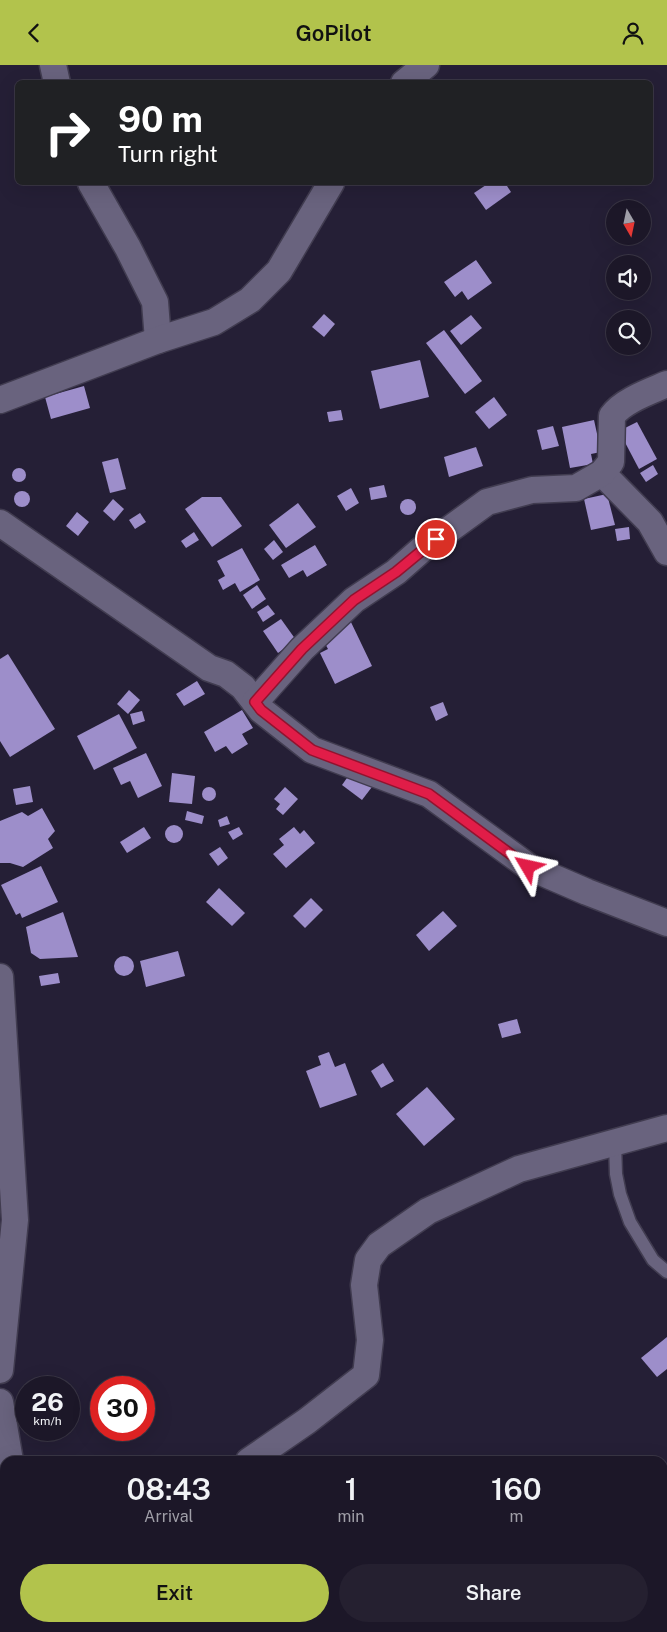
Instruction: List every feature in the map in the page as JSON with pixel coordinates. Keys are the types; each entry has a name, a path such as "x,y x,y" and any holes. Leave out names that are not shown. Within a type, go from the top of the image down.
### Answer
{"street":[{"path":"53,65 56,80"},
{"path":"408,80 426,65"},
{"path":"92,185 128,248 155,302 158,340"},
{"path":"0,400 158,340 214,322 250,300 278,271 330,185"},
{"path":"255,702 302,649 354,600 396,572 487,502 532,491 576,488 602,473 611,462 611,421 614,412 638,397 667,384"},
{"path":"602,473 650,522 667,551"},
{"path":"0,523 209,668 226,674 243,687 261,710 312,750 429,794 528,867 586,892 667,923"},
{"path":"0,977 5,1141 15,1220 0,1370"},
{"path":"256,1456 307,1421 366,1375 370,1340 364,1285 368,1261 379,1245 428,1211 519,1169 667,1128"},
{"path":"0,1402 9,1456"}],"lane":[{"path":"615,1143 616,1174 620,1194 630,1222 653,1260 667,1272"}],"building":[{"path":"486,185 506,185 511,192 486,210 474,193"},
{"path":"476,260 492,283 468,300 462,291 455,297 444,282"},
{"path":"324,314 335,324 324,337 312,327"},
{"path":"471,315 482,328 461,345 450,331"},
{"path":"444,330 482,381 465,394 426,343"},
{"path":"420,360 429,397 380,409 371,371"},
{"path":"84,386 90,408 51,419 45,397"},
{"path":"494,397 507,415 489,429 475,412"},
{"path":"341,410 343,420 329,422 327,412"},
{"path":"594,420 601,452 591,454 593,464 570,468 562,427"},
{"path":"637,422 657,459 639,469 619,431"},
{"path":"553,426 559,446 542,450 537,430"},
{"path":"476,447 483,466 449,477 444,457"},
{"path":"118,458 126,489 110,493 102,462"},
{"path":"653,465 658,474 646,482 640,473"},
{"path":"16,468 22,468 26,475 22,482 16,482 12,478 12,472"},
{"path":"384,485 387,497 371,500 369,488"},
{"path":"351,488 359,503 346,511 337,496"},
{"path":"22,491 30,499 22,507 14,499"},
{"path":"607,494 615,525 591,530 584,499"},
{"path":"202,497 221,497 242,526 212,547 185,509"},
{"path":"113,499 124,509 114,521 103,511"},
{"path":"408,499 414,501 416,507 414,513 408,515 402,513 400,507 402,501"},
{"path":"298,503 316,527 286,548 269,525"},
{"path":"77,512 89,522 78,536 66,526"},
{"path":"140,513 146,522 135,529 129,520"},
{"path":"629,527 630,539 617,541 615,529"},
{"path":"194,532 199,540 186,548 181,541"},
{"path":"274,540 283,552 273,560 264,549"},
{"path":"315,545 327,565 307,577 303,570 289,578 281,565"},
{"path":"242,548 260,580 240,592 235,583 223,590 218,580 225,576 217,561"},
{"path":"257,585 266,599 252,609 243,595"},
{"path":"268,605 275,614 263,622 257,612"},
{"path":"349,618 372,666 335,684 320,653 328,649 322,638"},
{"path":"281,619 296,640 278,653 263,631"},
{"path":"8,654 55,729 10,757 0,741 0,659"},
{"path":"197,681 205,694 184,706 176,694"},
{"path":"129,690 140,700 128,714 117,704"},
{"path":"443,702 448,715 436,721 430,707"},
{"path":"242,710 253,728 242,734 248,744 232,754 226,746 215,752 204,732"},
{"path":"142,711 145,721 133,725 130,714"},
{"path":"119,714 137,748 94,770 77,736"},
{"path":"146,753 162,786 138,798 130,781 121,785 113,768"},
{"path":"354,768 375,783 362,800 342,785"},
{"path":"172,773 195,776 192,804 169,802"},
{"path":"30,786 33,802 16,805 13,789"},
{"path":"206,787 212,787 216,794 212,801 206,801 202,797 202,791"},
{"path":"285,787 298,799 283,815 276,809 280,804 274,799"},
{"path":"42,808 55,831 48,839 53,848 23,867 10,863 0,863 0,821 22,812 28,816"},
{"path":"187,811 204,816 202,824 185,820"},
{"path":"227,816 230,824 220,827 218,820"},
{"path":"170,825 178,825 183,830 181,841 170,843 165,838 165,830"},
{"path":"144,827 151,838 127,853 120,842"},
{"path":"239,827 243,834 233,840 228,832"},
{"path":"294,827 300,834 304,830 315,843 286,868 273,854 284,845 279,839"},
{"path":"220,847 228,858 218,866 209,854"},
{"path":"41,866 58,902 22,918 20,913 16,915 1,885"},
{"path":"219,888 245,913 232,926 206,902"},
{"path":"311,898 323,910 305,928 293,916"},
{"path":"443,911 457,926 429,951 416,935"},
{"path":"63,912 78,957 40,959 31,953 26,927"},
{"path":"178,951 185,976 146,987 140,961"},
{"path":"124,956 131,959 134,966 131,973 124,976 117,973 114,966 117,959"},
{"path":"58,973 60,983 41,986 39,976"},
{"path":"517,1019 521,1033 502,1038 498,1024"},
{"path":"329,1052 335,1067 345,1063 357,1095 320,1108 306,1071 321,1065 318,1056"},
{"path":"383,1063 394,1081 381,1088 371,1071"},
{"path":"427,1087 455,1119 424,1146 396,1114"},
{"path":"667,1337 667,1369 657,1377 641,1358"}],"route":[{"path":"436,539 396,572 354,600 302,649 255,702 261,710 312,750 429,794 528,867"}]}
